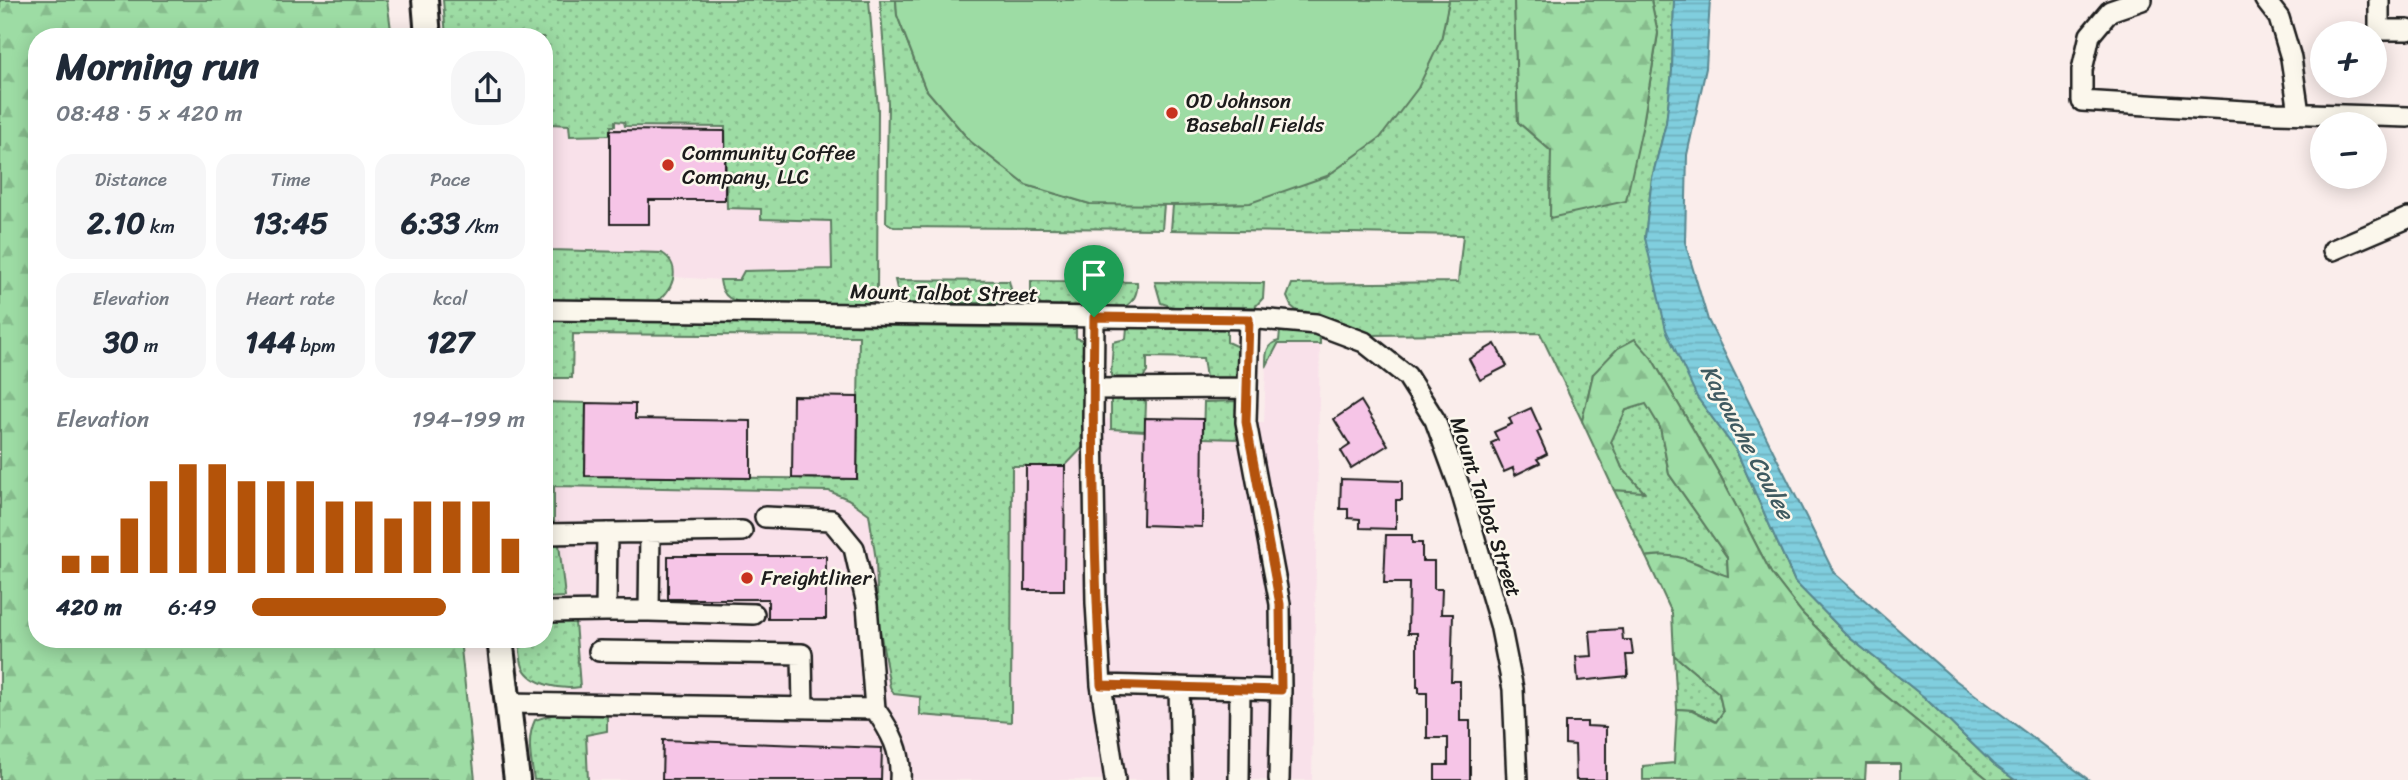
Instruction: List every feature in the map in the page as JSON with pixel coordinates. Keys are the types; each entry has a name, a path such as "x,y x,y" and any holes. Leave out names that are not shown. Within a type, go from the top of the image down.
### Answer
{"main road":[{"path":"425,0 427,28"},
{"path":"501,648 517,780"}],"street":[{"path":"2142,0 2110,11 2090,36 2082,70 2082,101 2408,117"},
{"path":"2265,0 2279,18 2291,58 2300,113"},
{"path":"2379,0 2379,30 2408,30"},
{"path":"2333,250 2408,218"},
{"name":"Mount Talbot Street","path":"553,310 1249,319 1316,324 1364,342 1408,376 1435,420 1460,488 1500,624 1513,689 1517,780"},
{"path":"1094,317 1097,604 1101,685 1115,780"},
{"path":"1249,319 1246,422 1280,604 1279,780"},
{"path":"1093,389 1247,388"},
{"path":"765,517 831,520 854,548 867,605 875,709 894,736 901,764 901,780"},
{"path":"553,534 742,531"},
{"path":"649,611 650,532"},
{"path":"606,611 607,533"},
{"path":"553,612 754,614"},
{"path":"598,651 802,654 803,708"},
{"path":"1101,685 1281,690"},
{"path":"1179,687 1181,780"},
{"path":"1239,780 1240,689"},
{"path":"507,703 875,709"}],"shaded area":[{"path":"615,121 624,122 625,126 726,127 725,131 761,209 762,219 831,221 833,269 745,271 740,280 674,277 672,263 662,253 553,250 553,124 569,125 570,136 609,135"},
{"path":"1278,344 1320,344 1312,780 588,780 586,735 567,710 565,689 580,686 575,622 566,622 559,544 554,521 553,486 830,491 848,499 869,514 876,560 884,661 894,694 920,697 920,715 1011,721 1012,466 1065,466 1086,420 1145,418 1264,423 1266,367"}],"green space":[{"path":"0,0 387,0 391,28 28,28 28,648 461,648 475,780 0,780"},
{"path":"443,0 869,0 878,109 877,293 872,301 863,304 749,304 729,298 723,291 720,280 739,280 744,271 832,269 831,221 761,219 761,209 727,208 725,127 625,126 624,122 615,121 610,135 570,136 569,125 553,124 553,28 445,28"},
{"path":"880,0 896,0 897,15 925,88 970,141 1027,185 1090,204 1164,204 1162,229 894,227 886,222 888,103"},
{"name":"OD Johnson Baseball Fields","path":"896,0 1449,0 1441,40 1418,88 1380,138 1327,176 1250,203 1173,205 1090,204 1026,185 970,141 925,88 897,15"},
{"path":"1449,0 1514,0 1518,122 1551,151 1550,218 1643,124 1658,34 1651,0 1674,0 1672,71 1666,123 1652,178 1645,238 1697,397 1736,450 1795,582 1850,638 1924,697 1993,764 2015,780 1989,780 1875,687 1802,613 1771,573 1721,477 1651,357 1593,374 1582,421 1540,333 1371,335 1342,322 1297,311 1287,297 1292,284 1458,282 1463,235 1171,230 1173,205 1250,203 1441,40"},
{"path":"1514,0 1651,0 1658,33 1643,124 1626,201 1550,218 1551,151 1518,122"},
{"path":"553,250 662,253 672,265 673,279 666,293 654,303 553,300"},
{"path":"895,280 1009,281 1011,289 997,303 905,303 898,293"},
{"path":"1031,281 1137,282 1137,290 1125,307 1041,305 1031,295"},
{"path":"1155,282 1264,283 1263,298 1255,307 1173,307 1161,303"},
{"path":"553,320 1076,329 1076,338 1083,340 1086,345 1085,445 1065,466 1012,466 1011,722 920,715 920,697 894,694 890,687 878,619 876,560 869,514 848,499 829,491 554,486 553,521 553,402 586,403 585,476 857,479 859,336 573,334 572,378 553,378"},
{"path":"1127,327 1227,329 1227,342 1238,347 1240,354 1239,379 1206,378 1203,358 1147,357 1147,372 1143,378 1114,377 1111,375 1113,342 1126,339"},
{"path":"1280,331 1317,334 1320,335 1320,344 1278,344 1266,367 1267,351 1274,342 1279,341"},
{"path":"1635,339 1651,357 1721,477 1771,573 1802,613 1875,687 1989,780 1900,780 1900,764 1866,764 1865,780 1643,780 1643,766 1674,763 1677,709 1692,710 1716,722 1723,712 1719,693 1674,655 1672,613 1646,557 1659,555 1689,560 1728,576 1727,557 1669,474 1660,427 1646,404 1626,410 1611,442 1622,468 1644,492 1614,490 1582,421 1593,374 1618,348"},
{"path":"1111,399 1143,399 1146,402 1145,431 1111,429"},
{"path":"1238,401 1239,439 1203,438 1204,402"},
{"path":"1646,403 1660,427 1669,474 1727,557 1728,577 1678,558 1646,557 1614,490 1643,491 1622,468 1610,442 1626,410"},
{"path":"553,544 559,544 565,597 553,598"},
{"path":"553,621 575,622 580,687 557,687 533,679 523,667 520,648 553,648"},
{"path":"1674,655 1719,693 1723,712 1716,722 1692,710 1677,709"},
{"path":"567,710 607,713 607,731 586,735 588,780 534,780 530,742 535,720"}],"water":[{"name":"Kayouche Coulee","path":"1674,0 1710,0 1706,68 1687,155 1685,242 1708,320 1834,573 1954,679 2089,780 2015,780 1993,764 1924,697 1850,638 1795,582 1736,450 1697,397 1666,330 1645,238 1652,178 1666,123 1672,71"}],"building":[{"name":"Community Coffee Company, LLC","path":"610,130 725,131 725,200 649,200 649,224 610,224"},
{"path":"1495,344 1507,366 1480,380 1469,359"},
{"path":"793,396 858,397 857,479 792,478"},
{"path":"1361,401 1388,445 1351,468 1341,451 1350,445 1334,419"},
{"path":"586,403 635,404 635,419 751,421 751,478 585,476"},
{"path":"1531,408 1541,430 1537,432 1547,454 1537,459 1540,463 1515,475 1513,468 1504,472 1491,443 1498,440 1494,432 1512,424 1509,418"},
{"path":"1145,418 1203,419 1202,527 1143,525"},
{"path":"1026,466 1065,466 1064,590 1025,590"},
{"path":"1341,479 1402,481 1402,500 1396,500 1396,529 1360,528 1360,519 1348,518 1348,509 1340,509"},
{"path":"1386,535 1412,535 1412,543 1422,543 1422,561 1434,561 1434,589 1442,589 1441,614 1453,614 1451,681 1460,681 1460,721 1470,721 1470,780 1435,780 1435,765 1448,765 1448,738 1427,738 1427,693 1419,693 1417,687 1417,633 1408,633 1409,583 1384,583"},
{"name":"Freightliner","path":"668,556 826,556 826,619 768,619 768,599 668,599"},
{"path":"1622,629 1623,640 1631,640 1633,655 1626,655 1628,676 1578,681 1576,657 1592,656 1590,631"},
{"path":"1565,722 1587,722 1587,726 1606,727 1606,780 1576,780 1575,745 1565,744"},
{"path":"663,740 882,748 881,780 662,780"}],"place":[{"name":"OD Johnson Baseball Fields","path":"1172,113"},
{"name":"Community Coffee Company, LLC","path":"668,165"},
{"name":"Freightliner","path":"747,578"}],"route":[{"path":"1094,317 1249,319 1246,422 1280,604 1281,690 1101,685 1093,422 1094,317"}]}
